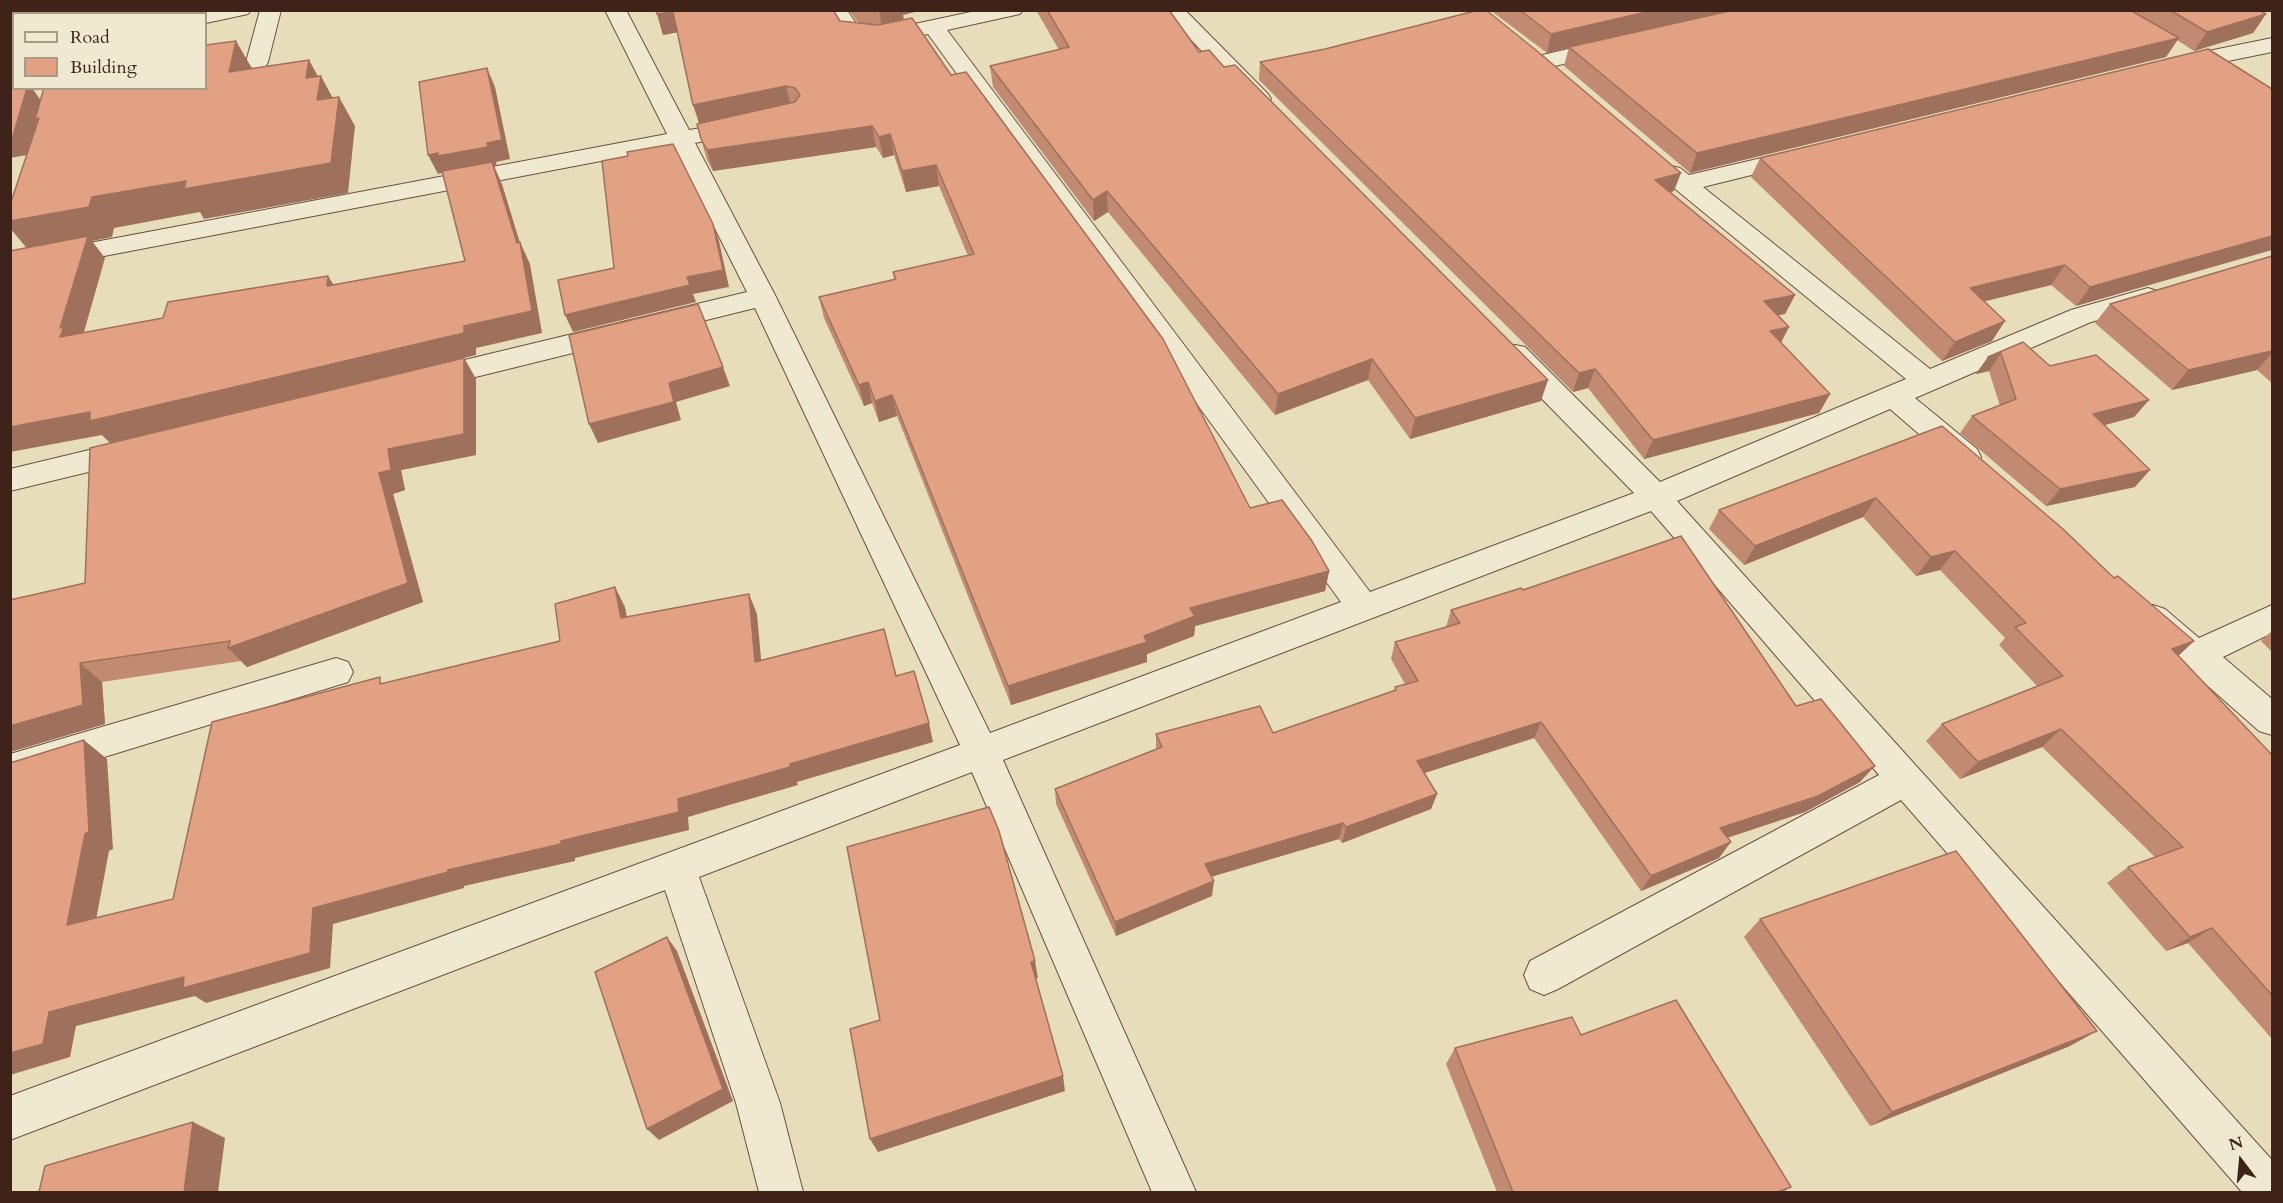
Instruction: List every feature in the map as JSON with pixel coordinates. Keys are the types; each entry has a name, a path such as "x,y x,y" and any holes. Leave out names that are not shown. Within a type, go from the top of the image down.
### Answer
{"street":[{"path":"207,17 241,10"},
{"path":"257,62 271,10"},
{"path":"615,10 763,297 982,753 1174,1192"},
{"path":"836,10 852,34 882,38 1013,10"},
{"path":"1173,10 1281,120"},
{"path":"934,27 1364,608"},
{"path":"1542,62 1635,41"},
{"path":"2163,44 2192,60"},
{"path":"2157,69 2272,45"},
{"path":"13,259 682,140 725,130"},
{"path":"1684,184 1822,150"},
{"path":"1657,161 1928,382"},
{"path":"10,1118 1656,497 2081,316 2182,286"},
{"path":"404,384 763,297"},
{"path":"1498,338 1656,497 2271,1192"},
{"path":"1894,396 1992,480"},
{"path":"10,480 161,443"},
{"path":"2134,602 2272,720"},
{"path":"2196,655 2272,618"},
{"path":"10,770 336,672"},
{"path":"1544,975 1905,779"},
{"path":"677,868 758,1103 781,1192"}],"building":[{"path":"656,10 833,10 840,21 878,25 912,18 951,75 966,72 1163,339 1250,508 1282,500 1312,541 1329,571 1190,608 1195,616 1144,636 1147,642 1008,686 892,395 875,401 868,382 859,385 819,297 896,279 893,272 974,254 936,165 902,171 890,134 879,137 872,126 707,150 697,124 795,102 800,95 795,88 786,86 693,105 673,12 657,14"},
{"path":"1047,10 1169,10 1199,52 1209,50 1224,67 1235,65 1548,380 1415,418 1372,359 1278,394 1107,191 1093,200 990,66 1069,47"},
{"path":"1486,10 1537,51 1681,173 1655,180 1795,295 1764,301 1789,327 1770,331 1830,394 1653,440 1595,369 1579,373 1260,62 1325,49"},
{"path":"1520,10 1655,10 1551,34"},
{"path":"1734,10 2130,10 2179,38 1697,153 1569,47"},
{"path":"2170,10 2259,10 2266,14 2207,32"},
{"path":"236,41 229,72 309,60 306,78 321,76 317,100 339,97 331,163 184,189 186,181 92,197 89,207 10,221 10,205 39,118 35,119 43,90 207,90 207,45"},
{"path":"2208,49 2272,89 2272,236 2090,287 2065,265 1970,288 2005,321 1955,342 1760,158"},
{"path":"487,68 502,140 487,143 488,147 438,156 438,153 428,155 419,82"},
{"path":"10,86 12,86 12,90 26,90 13,136 10,136"},
{"path":"673,144 713,224 723,270 687,277 690,285 565,315 558,280 614,268 602,161 628,156 627,152"},
{"path":"492,162 517,243 520,242 532,311 464,326 464,333 90,421 90,412 10,427 10,251 88,236 60,328 64,327 60,337 163,318 168,302 328,276 327,286 465,261 442,171"},
{"path":"2272,256 2272,351 2188,370 2110,304"},
{"path":"698,304 723,367 669,383 674,402 589,424 569,335"},
{"path":"2023,342 2050,366 2096,355 2149,400 2093,414 2150,470 2060,489 1972,416 2016,399 2001,353 1988,357"},
{"path":"464,358 464,434 388,449 391,470 379,473 408,583 228,648 230,641 80,663 83,705 10,726 10,600 85,583 90,448"},
{"path":"1942,426 2063,529 2114,578 2118,576 2194,641 2172,649 2272,755 2272,995 2212,928 2190,937 2128,867 2183,847 2061,729 1978,762 1942,724 2063,676 2015,627 2026,623 1955,551 1931,557 1876,498 1755,546 1719,510"},
{"path":"1681,536 1796,706 1821,699 1875,766 1818,796 1720,828 1731,842 1651,876 1541,722 1417,761 1437,794 1346,827 1343,823 1205,864 1214,881 1115,922 1055,789 1162,747 1156,734 1260,706 1273,733 1396,690 1395,687 1418,681 1395,642 1460,623 1451,610 1521,588 1523,590"},
{"path":"615,587 621,618 749,594 755,662 884,629 896,676 914,671 929,723 790,764 790,767 678,799 679,812 561,841 561,844 448,870 448,872 313,908 310,953 183,988 184,977 49,1012 43,1044 10,1053 10,763 84,740 89,832 85,834 67,925 173,899 212,722 380,677 380,684 560,641 555,604"},
{"path":"989,807 999,831 1035,961 1031,962 1063,1076 870,1139 850,1029 880,1020 847,847"},
{"path":"1956,851 2097,1031 1892,1112 1760,919"},
{"path":"667,937 723,1089 647,1129 595,972"},
{"path":"1676,1000 1791,1187 1778,1192 1513,1192 1455,1048 1572,1017 1581,1035"},
{"path":"193,1122 184,1192 39,1192 45,1166"}]}
